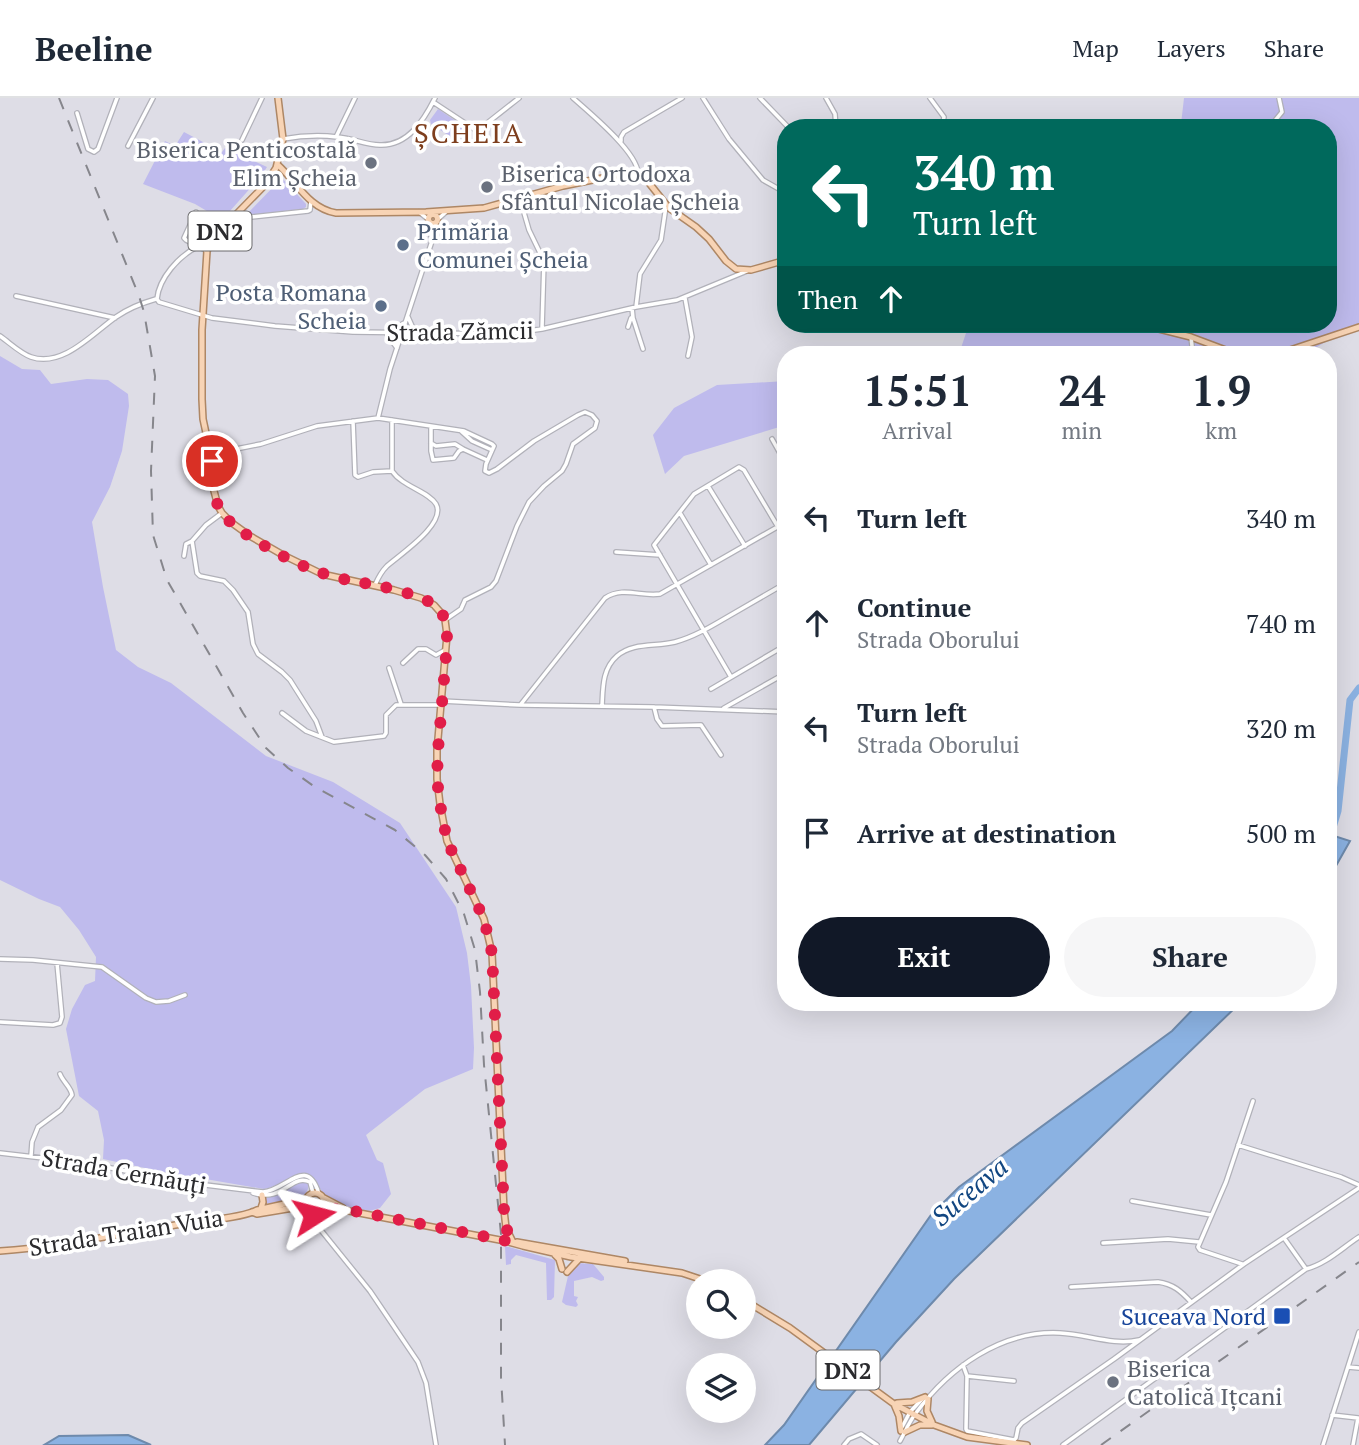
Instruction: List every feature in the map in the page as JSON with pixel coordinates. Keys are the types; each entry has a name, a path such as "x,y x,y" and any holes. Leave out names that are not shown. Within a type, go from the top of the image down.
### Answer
{"main road":[{"name":"DN2","path":"222,513 214,491 211,453 202,413 201,361 207,251 211,241 268,180 278,165 283,139 278,98"},
{"path":"278,165 311,201 325,210 336,213 419,212 433,218 447,211 484,208 580,182 638,173 646,178 666,205 703,233 728,263 736,269 751,270"},
{"name":"Strada Zămcii","path":"751,270 777,263"},
{"path":"1302,346 1359,327"},
{"path":"1175,333 1215,346"},
{"path":"222,513 260,542 316,571 427,600 439,609 445,620 447,649 437,758 440,804 450,847 484,919 492,953 504,1210 506,1228 513,1242"},
{"path":"261,1195 261,1209"},
{"path":"319,1195 325,1204 322,1209 312,1211 306,1205 307,1199 319,1195"},
{"name":"Strada Cernăuți","path":"319,1195 332,1204 349,1210"},
{"name":"Strada Traian Vuia","path":"0,1251 252,1212 307,1199"},
{"name":"Strada Traian Vuia","path":"252,1212 257,1214 293,1208 312,1211"},
{"name":"Strada Cernăuți","path":"322,1209 349,1210 686,1274"},
{"name":"Strada Cernăuți","path":"513,1242 552,1253 659,1269"},
{"path":"552,1253 559,1259 565,1271 580,1258"},
{"name":"DN2","path":"756,1307 802,1336 894,1404 934,1425 967,1437 1027,1445"},
{"path":"926,1398 927,1411 934,1425 920,1425 903,1432 894,1404 926,1398"}],"street":[{"path":"77,113 88,149 94,152 98,149 117,98"},
{"path":"128,146 153,98"},
{"path":"242,140 262,98"},
{"path":"336,136 355,98"},
{"path":"283,139 336,136 380,145 399,141 418,127 434,100 478,131 519,98"},
{"path":"573,98 611,135 621,141 638,173"},
{"path":"621,141 624,132 682,98"},
{"path":"703,98 729,139 763,180 777,188"},
{"path":"760,98 780,119"},
{"path":"826,98 835,119"},
{"path":"930,98 944,119"},
{"path":"1276,119 1282,112 1279,98"},
{"path":"520,199 529,230 544,261 542,329"},
{"path":"233,219 309,211 311,201"},
{"path":"628,327 640,274 661,240 666,205"},
{"path":"196,212 184,238 207,251"},
{"path":"378,418 431,242 433,218"},
{"path":"191,221 218,233"},
{"path":"0,335 24,354 34,358 51,359 79,345 132,307 157,299 166,275 181,258 197,247"},
{"path":"728,263 733,277"},
{"name":"Strada Zămcii","path":"157,299 163,304 203,316 275,327 321,331 506,334 542,329 685,298 751,270"},
{"path":"16,296 114,318"},
{"path":"685,298 692,337 688,356"},
{"path":"632,316 643,349"},
{"path":"406,319 419,332"},
{"path":"397,348 388,333 406,319"},
{"path":"1191,337 1192,346"},
{"path":"211,453 261,444 317,426 378,418 461,431 470,440 493,448 485,471 489,472 582,412 590,414 597,421 597,426 572,446 562,471 529,502 494,584 465,600 461,609 445,620"},
{"path":"375,585 386,567 418,541 434,522 438,512 433,501 404,483 392,471 392,420"},
{"path":"353,421 355,475 358,477 373,472 392,471"},
{"path":"431,426 430,443 434,460 454,458 463,449"},
{"path":"772,439 777,448"},
{"path":"430,443 435,446 454,443 487,460"},
{"path":"731,677 654,545 694,494 737,468 742,468 777,525"},
{"path":"708,486 745,546"},
{"path":"184,556 186,544 222,513"},
{"path":"680,513 711,566"},
{"path":"520,705 606,598 621,591 644,595 660,594 777,528"},
{"path":"192,541 197,573 223,581 233,590 248,612 253,644 258,654 290,680 316,721 322,737"},
{"path":"616,552 660,555"},
{"path":"602,706 603,681 606,671 616,657 634,648 682,640 777,588"},
{"path":"403,663 418,649 426,649 436,655 447,649"},
{"path":"710,689 777,650"},
{"path":"388,668 401,704"},
{"path":"721,710 777,678"},
{"path":"282,713 306,731 339,742 384,736 386,715 394,705 401,704 654,707 777,712"},
{"path":"654,707 662,726 701,725 721,754"},
{"path":"0,959 102,967 156,1002 185,995"},
{"path":"0,1023 60,1023 62,1017 57,962"},
{"path":"31,1156 32,1142 38,1127 61,1110 72,1095 72,1090 60,1074"},
{"path":"1244,1264 1200,1250 1198,1247 1226,1182 1253,1101"},
{"path":"963,1365 967,1376 967,1431 1014,1440 1022,1423 1244,1264 1359,1186 1341,1177 1238,1145"},
{"name":"Strada Cernăuți","path":"0,1153 86,1163 181,1182 267,1193 301,1175 314,1181 319,1195"},
{"name":"Strada Cernăuți","path":"248,1191 275,1195 302,1179 310,1182 319,1195"},
{"path":"1132,1202 1211,1215"},
{"path":"312,1211 317,1224 370,1291 418,1363 426,1383 436,1445"},
{"path":"1063,1445 1306,1269 1323,1262 1359,1237"},
{"path":"1284,1238 1306,1269"},
{"path":"1103,1243 1158,1240 1199,1242"},
{"path":"1071,1287 1164,1283 1177,1289 1191,1303"},
{"path":"900,1443 913,1413 926,1398 963,1365 997,1345 1046,1332 1121,1342 1141,1340"},
{"path":"1323,1445 1359,1332"},
{"path":"1352,1351 1359,1352"},
{"path":"1348,1367 1359,1368"},
{"path":"967,1376 1014,1381"},
{"path":"1332,1415 1358,1418 1353,1445"},
{"path":"844,1445 849,1438 860,1434 877,1445"}],"shaded area":[{"path":"1184,98 1359,98 1359,324 1319,346 962,346 966,333 1337,333 1337,119 1182,119"},
{"path":"438,109 465,127 459,139 454,139 431,124 430,120"},
{"path":"184,132 222,152 225,148 267,167 222,220 195,204 143,184 165,141 175,146"},
{"path":"282,178 306,207 245,216"},
{"path":"0,356 22,369 40,370 51,384 87,379 108,380 128,394 129,406 122,451 110,487 92,522 116,650 138,667 171,683 266,756 333,782 400,823 456,907 467,953 471,986 473,1069 425,1089 366,1135 377,1160 383,1163 391,1194 380,1208 366,1212 331,1202 315,1181 303,1174 264,1189 103,1159 104,1140 98,1111 79,1096 66,1029 72,1009 85,985 95,981 96,957 60,907 0,880"},
{"path":"777,382 777,428 684,456 665,474 653,435 674,408 717,385"},
{"path":"299,1182 308,1183 305,1194 266,1204 265,1198 275,1196"},
{"path":"505,1246 555,1260 554,1297 551,1300 547,1300 546,1263 516,1255 511,1264 506,1265"},
{"path":"577,1263 593,1264 604,1280 592,1277 574,1281 574,1296 578,1297 576,1307 562,1302 568,1276"}],"water":[{"path":"1337,837 1350,841 1337,864"},
{"path":"1191,1011 1232,1011 954,1279 896,1342 809,1445 765,1445 784,1425 931,1215 959,1187 1172,1031"},
{"path":"128,1435 151,1445 44,1445 59,1436"}],"waterway":[{"name":"Suceava","path":"1337,814 1350,700 1359,688"}],"railway":[{"path":"59,98 144,312 155,376 151,471 153,535 167,580 266,748 315,787 395,830 425,855 446,879 464,914 475,950 480,992 484,1065 501,1234 501,1377 505,1445"},
{"path":"1101,1445 1359,1262"}],"place":[{"name":"Biserica Penticostală Elim Șcheia","path":"371,163"},
{"name":"Biserica Ortodoxa Sfântul Nicolae Șcheia","path":"487,187"},
{"name":"Primăria Comunei Șcheia","path":"403,245"},
{"name":"Posta Romana Scheia","path":"381,306"},
{"name":"Suceava Nord","path":"1282,1316"},
{"name":"Biserica Catolică Ițcani","path":"1113,1382"}],"district":[{"name":"ȘCHEIA","path":"469,132"}],"route":[{"path":"212,461 218,506 232,523 250,536 316,571 413,595 434,604 442,614 447,628 447,644 437,779 443,825 447,841 484,919 492,953 504,1210 506,1228 513,1242 349,1210 327,1208 315,1212 314,1215"}]}
